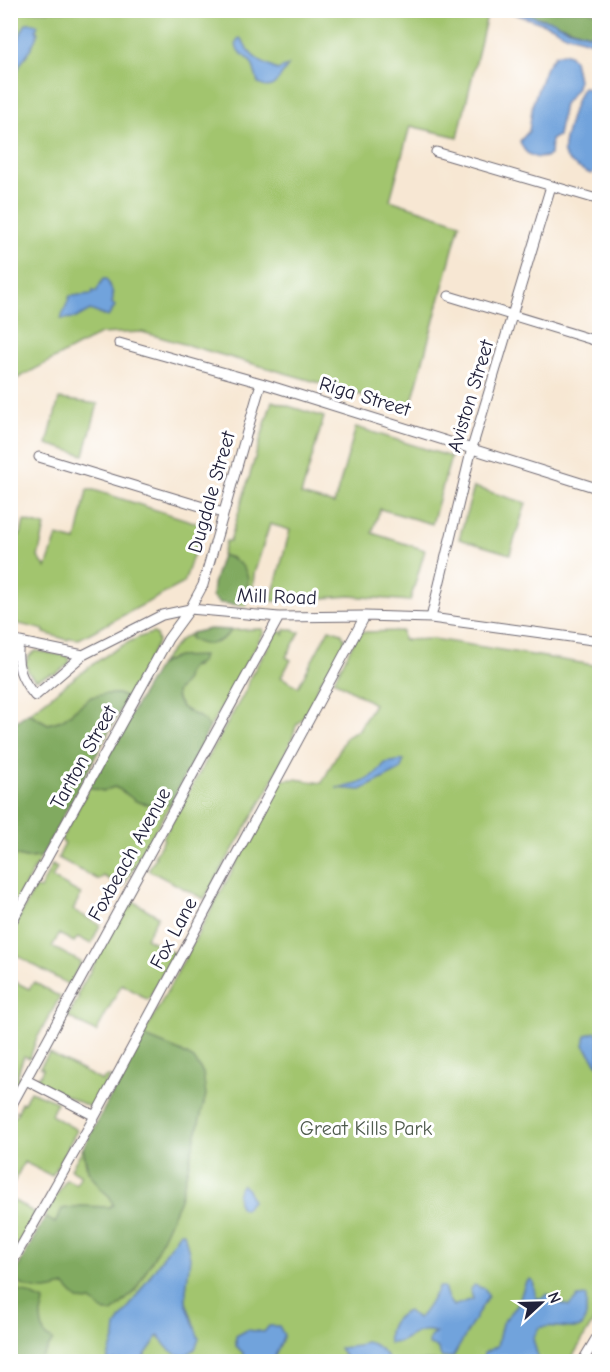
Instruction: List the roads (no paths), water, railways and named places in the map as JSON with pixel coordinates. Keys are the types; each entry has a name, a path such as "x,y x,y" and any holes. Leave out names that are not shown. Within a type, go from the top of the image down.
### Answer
{"street":[{"path":"436,152 600,200"},
{"name":"Aviston Street","path":"430,618 472,448 514,315 551,186"},
{"path":"449,296 600,342"},
{"name":"Riga Street","path":"119,343 261,383 600,489"},
{"name":"Dugdale Street","path":"190,609 203,585 261,383"},
{"path":"39,456 223,513"},
{"name":"Mill Road","path":"15,641 18,669 35,696 83,655 162,615 190,609 279,617 430,618 600,641"},
{"name":"Tarlton Street","path":"10,925 168,639 190,609"},
{"name":"Fox Lane","path":"10,1266 95,1116 365,616"},
{"name":"Foxbeach Avenue","path":"10,1108 279,617"},
{"path":"15,641 83,655"},
{"path":"26,1080 95,1116"},
{"path":"582,1362 600,1332"}],"water":[{"path":"490,11 520,11 599,37 599,44 562,33 553,27 512,13"},
{"path":"27,23 38,25 36,30 38,33 11,84 15,52"},
{"path":"240,38 251,54 261,62 277,70 288,66 272,86 263,86 258,83 252,64 238,51 236,44"},
{"path":"563,53 574,60 578,80 577,88 564,104 558,136 551,140 550,155 540,158 532,156 520,141 529,131 533,103 546,67 555,55"},
{"path":"583,87 599,94 599,168 591,174 580,169 564,154 570,120"},
{"path":"103,279 106,279 111,287 112,303 115,306 108,317 90,310 76,318 61,319 70,296 92,294 93,290 96,292"},
{"path":"404,760 400,770 361,790 336,788 364,782 385,763"},
{"path":"596,1032 599,1038 598,1065 584,1045 586,1035"},
{"path":"242,1184 248,1190 252,1201 245,1209 240,1208 237,1199"},
{"path":"180,1232 184,1232 190,1257 186,1302 199,1339 195,1349 185,1356 176,1354 166,1346 159,1335 141,1361 107,1361 116,1326"},
{"path":"530,1279 533,1281 536,1298 542,1298 548,1294 560,1303 569,1306 578,1297 586,1296 586,1316 582,1327 539,1328 533,1339 539,1361 483,1361 484,1353 497,1346 502,1323 517,1306 525,1284"},
{"path":"474,1285 485,1289 488,1296 453,1357 442,1358 437,1347 429,1345 430,1337 436,1333 429,1331 389,1343 390,1327 398,1316 408,1311 417,1319 427,1309 439,1287 444,1287 453,1306 473,1299 470,1289"},
{"path":"269,1326 279,1326 284,1335 273,1361 234,1361 237,1357 244,1357 236,1346 236,1336 247,1330 264,1332"},
{"path":"364,1342 379,1348 389,1361 348,1361 339,1348 358,1346"}],"park label":[{"name":"Great Kills Park","path":"366,1128"}]}
